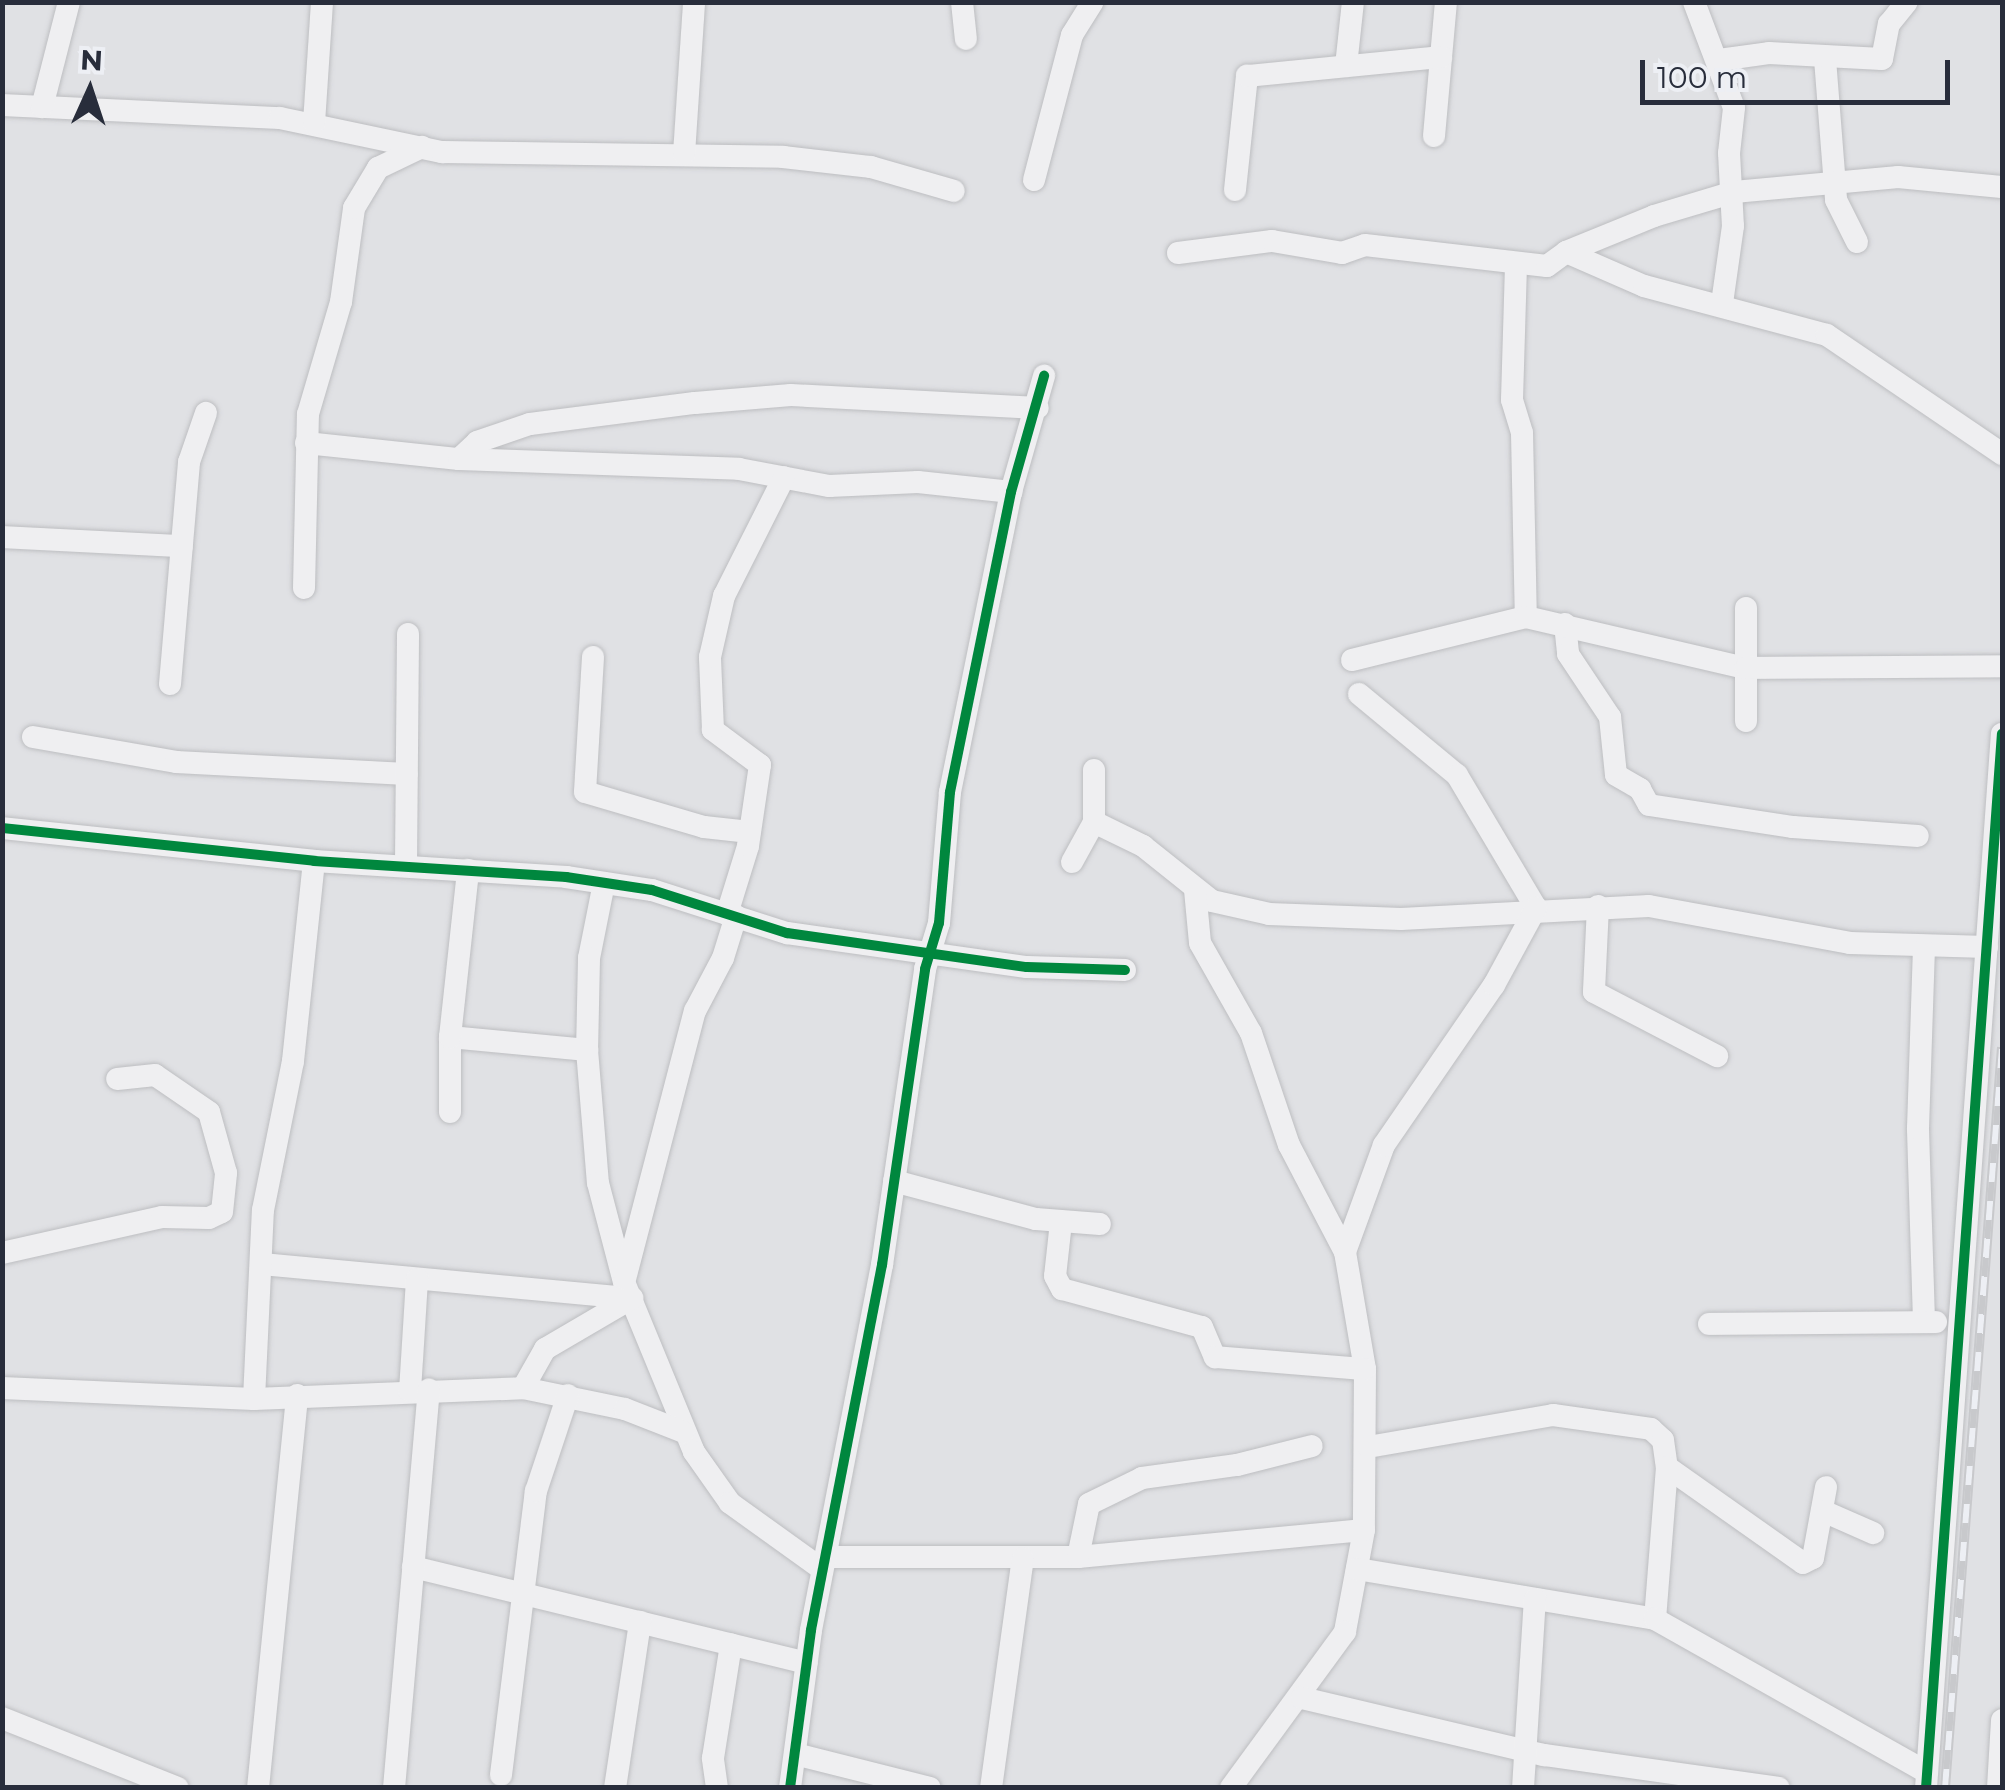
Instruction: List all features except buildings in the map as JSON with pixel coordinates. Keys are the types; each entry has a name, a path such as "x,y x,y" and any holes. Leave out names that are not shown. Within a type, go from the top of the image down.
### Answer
{"street":[{"path":"42,107 70,2"},
{"path":"314,123 322,2"},
{"path":"684,154 694,2"},
{"path":"962,2 966,39"},
{"path":"1034,180 1072,35 1093,2"},
{"path":"1346,66 1353,2"},
{"path":"1434,136 1446,2"},
{"path":"1694,2 1734,108 1729,153 1734,192 1722,303"},
{"path":"1719,60 1769,53 1826,60 1860,53 1882,59 1890,24 1908,2"},
{"path":"1235,190 1247,76 1441,57"},
{"path":"1826,60 1836,200 1857,242"},
{"path":"2,105 314,123 422,147 684,154 871,168 954,191"},
{"path":"304,588 306,443 348,266 354,208 378,168 422,147"},
{"path":"1178,253 1272,240 1342,253 1365,246 1516,266 1546,266 1566,252 1734,192 1836,179 2002,187"},
{"path":"1566,252 1644,286 1722,303 1827,334 2002,454"},
{"path":"1516,266 1512,400 1522,433 1526,617"},
{"path":"790,1788 806,1663 894,1181 928,955 939,923 950,792 1011,492 1044,376"},
{"path":"459,459 477,442 530,424 714,401 791,395 1038,408"},
{"path":"170,684 189,462 206,413"},
{"path":"306,443 459,459 566,459 784,477 830,486 918,482 1011,492"},
{"path":"523,1388 545,1349 628,1290 695,1011 724,958 760,765 712,730 710,658 724,596 784,477"},
{"path":"2,537 182,546"},
{"path":"1746,608 1746,721"},
{"path":"1352,660 1526,617 1746,668 2002,666"},
{"path":"1565,624 1568,654 1610,717 1616,775 1640,790 1649,805 1793,827 1918,836"},
{"path":"406,865 408,634"},
{"path":"593,657 584,792 704,827 750,832"},
{"path":"1359,694 1456,775 1536,908"},
{"path":"1357,1568 1655,1619 1926,1780 2002,734"},
{"path":"33,737 176,762 407,774"},
{"path":"1072,862 1094,822 1094,770"},
{"path":"1094,822 1144,846 1212,901 1269,914 1400,919 1598,906 1709,914 1850,943 1924,950 1986,948"},
{"path":"2,828 314,862 406,865 604,882 787,933 928,955 1125,970"},
{"path":"254,1398 265,1194 293,1061 314,862"},
{"path":"450,1112 450,1038 468,870"},
{"path":"604,882 589,958 586,1050 598,1183 628,1290 684,1432 730,1503 824,1563 1078,1557 1364,1530"},
{"path":"1195,890 1200,943 1251,1033 1289,1145 1345,1252 1365,1370 1368,1446 1364,1530 1345,1632 1302,1698 1231,1788"},
{"path":"1598,906 1594,992 1717,1056"},
{"path":"1345,1252 1384,1145 1494,985 1536,908"},
{"path":"1924,950 1918,1128 1924,1322"},
{"path":"450,1038 586,1050"},
{"path":"2,1253 162,1217 209,1218 222,1212 226,1173 208,1112 156,1075 116,1079"},
{"path":"894,1181 1061,1222 1100,1224"},
{"path":"1061,1222 1055,1276 1062,1289 1202,1328 1216,1357 1365,1370"},
{"path":"262,1264 417,1279 628,1290"},
{"path":"394,1788 413,1568 420,1390 417,1279"},
{"path":"1708,1324 1960,1322"},
{"path":"2,1388 254,1398 523,1388 568,1395 684,1432"},
{"path":"258,1788 297,1394"},
{"path":"501,1775 527,1596 536,1491 568,1395"},
{"path":"1368,1446 1553,1415 1651,1429 1663,1440 1666,1467 1655,1619"},
{"path":"1078,1557 1089,1504 1142,1478 1238,1465 1312,1446"},
{"path":"1666,1467 1803,1562 1813,1558 1826,1487"},
{"path":"1822,1511 1872,1534"},
{"path":"991,1788 1023,1558"},
{"path":"413,1568 806,1663"},
{"path":"1523,1788 1535,1599"},
{"path":"614,1788 640,1622"},
{"path":"717,1788 713,1758 731,1644"},
{"path":"1302,1698 1527,1752 1779,1788"},
{"path":"2,1718 173,1786"},
{"path":"1998,1788 2002,1720"},
{"path":"794,1754 930,1788"}],"railway":[{"path":"1945,1788 2002,1047"}],"cycle path":[{"path":"790,1788 811,1630 882,1265 925,969 939,923 950,792 1011,492 1044,376"},
{"path":"1926,1788 2002,734"},
{"path":"2,828 314,861 566,877 652,890 787,933 1027,967 1125,970"}]}
